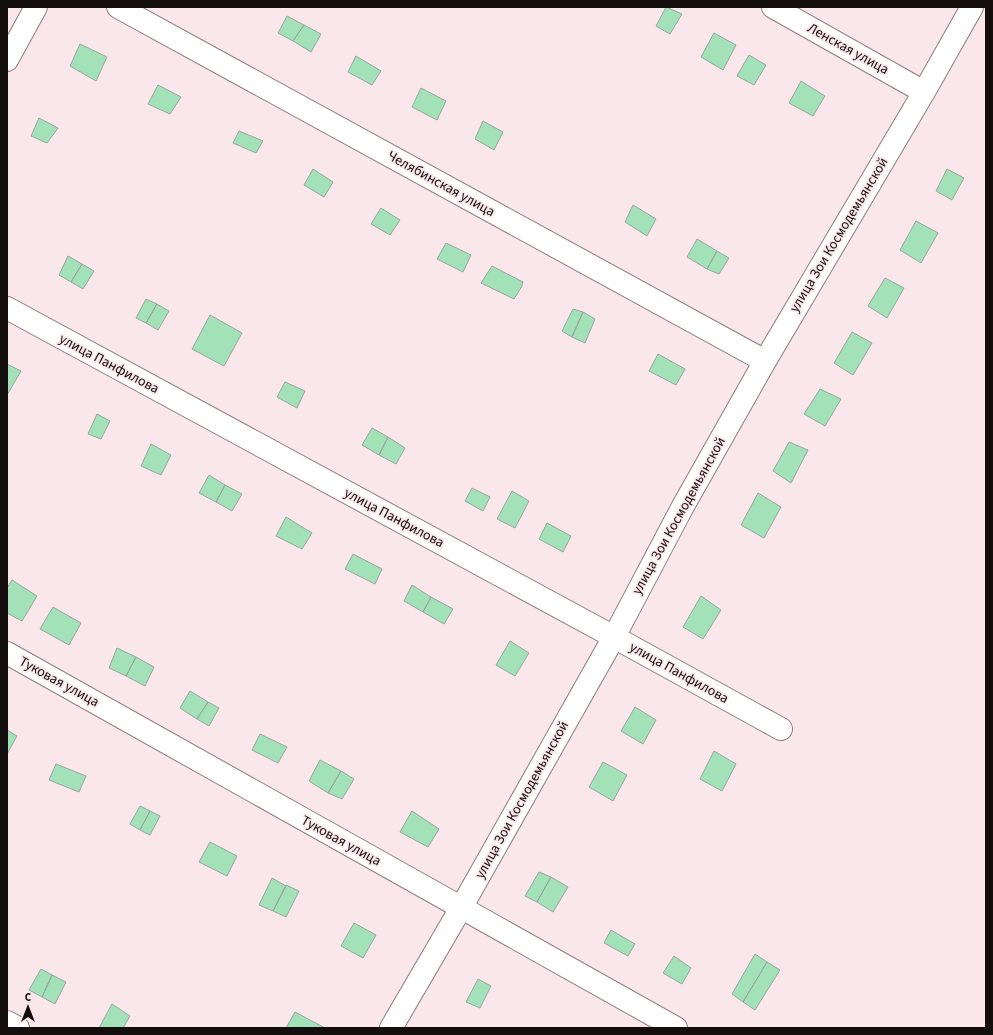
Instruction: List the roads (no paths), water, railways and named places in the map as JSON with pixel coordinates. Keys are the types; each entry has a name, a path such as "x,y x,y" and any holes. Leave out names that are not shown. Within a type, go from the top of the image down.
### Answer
{"street":[{"path":"7,60 36,7"},
{"name":"Челябинская улица","path":"118,7 765,361"},
{"name":"Ленская улица","path":"773,7 924,92"},
{"name":"улица Зои Космодемьянской","path":"391,1028 461,908 614,637 682,508 765,361 924,92 972,7"},
{"name":"улица Панфилова","path":"7,308 781,729"},
{"name":"Туковая улица","path":"7,653 676,1028"},
{"path":"7,1022 18,1028"}]}
